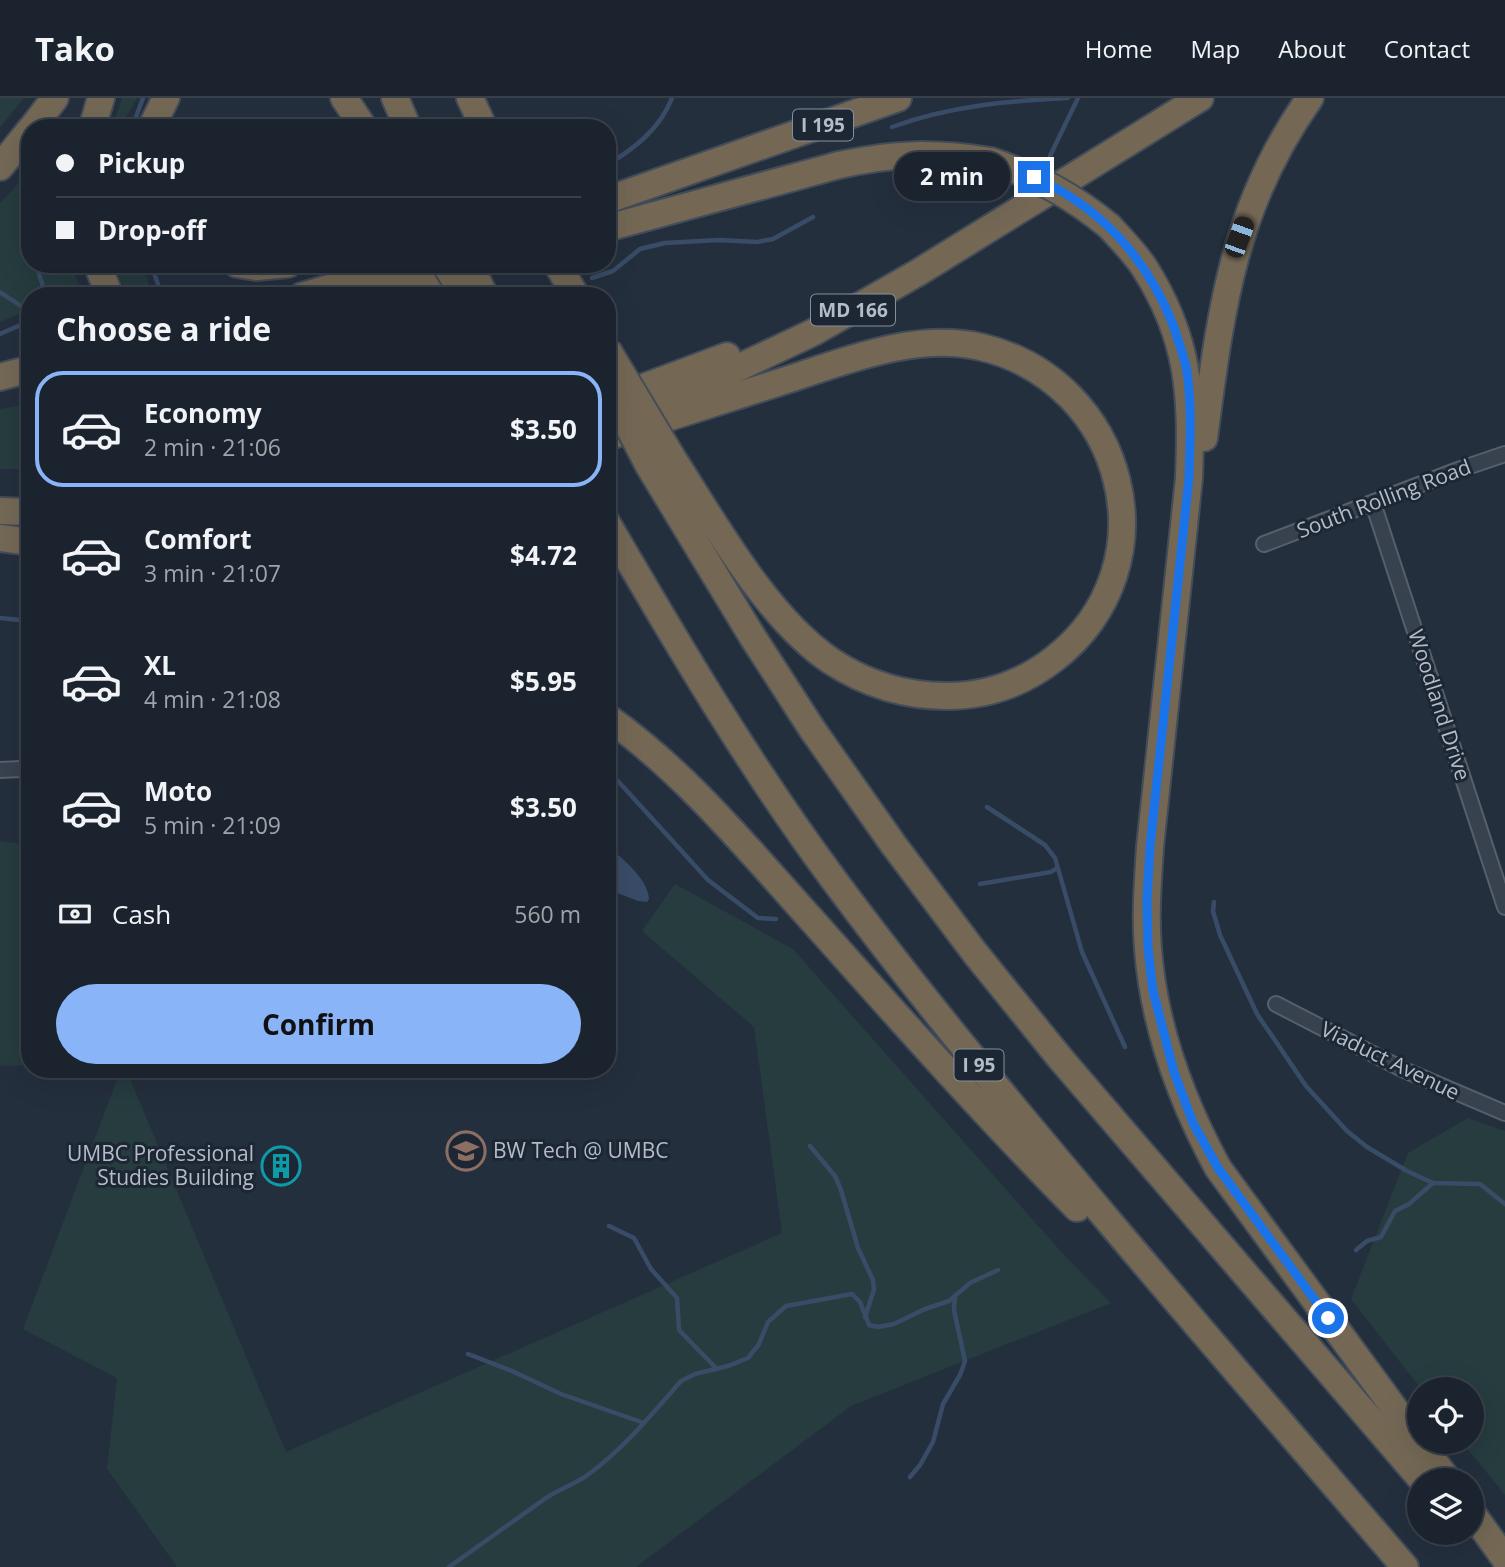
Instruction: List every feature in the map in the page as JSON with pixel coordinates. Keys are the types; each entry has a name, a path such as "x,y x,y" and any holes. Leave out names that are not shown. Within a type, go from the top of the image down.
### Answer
{"highway":[{"path":"39,119 55,98"},
{"path":"95,119 101,98"},
{"path":"155,119 166,98"},
{"path":"344,98 358,119"},
{"path":"395,98 404,119"},
{"path":"470,98 480,119"},
{"name":"I 195","path":"748,152 898,98"},
{"path":"616,397 714,362 783,328 1085,169 1200,98"},
{"path":"1173,633 1219,329 1239,237 1273,155 1310,98"},
{"path":"0,167 21,141"},
{"path":"616,189 748,152"},
{"path":"616,197 748,152"},
{"path":"616,226 877,157 917,153 957,155 991,161 1049,184 1080,202 1109,226 1142,264 1163,299 1186,369 1191,418 1189,478 1150,847 1148,948 1153,991 1174,1072 1193,1123 1218,1168 1407,1426"},
{"name":"MD 166","path":"616,421 650,409 814,332 919,272 1085,169"},
{"path":"332,287 379,273"},
{"path":"383,287 439,273"},
{"path":"616,399 661,463 778,612 806,641 831,661 863,679 893,690 923,696 957,696 988,693 1017,683 1065,650 1086,628 1115,573 1122,537 1121,496 1113,464 1096,427 1074,399 1048,376 1017,359 981,347 947,343 894,349 844,362 616,434"},
{"path":"616,368 661,463 752,636 812,729 893,844 975,953 1060,1058 1412,1468"},
{"path":"0,377 21,371"},
{"path":"0,511 21,512"},
{"path":"0,538 21,541"},
{"name":"I 95","path":"616,538 691,666 832,878 915,987 1003,1095 1405,1567"},
{"path":"616,724 671,770 721,819 996,1125 1227,1360"},
{"path":"1428,1454 1439,1468"},
{"path":"1484,1530 1505,1559"},
{"path":"1477,1545 1496,1567"}],"street":[{"name":"South Rolling Road","path":"1264,544 1505,454"},
{"name":"Woodland Drive","path":"1373,503 1505,907"},
{"path":"0,770 21,769"},
{"name":"Viaduct Avenue","path":"1276,1004 1402,1069 1505,1113"}],"green space":[{"path":"0,98 24,98 0,127"},
{"path":"122,98 137,98 126,119 115,119"},
{"path":"21,181 21,273 74,273 80,287 21,287 21,313 0,322 0,203"},
{"path":"117,273 146,273 150,287 124,287"},
{"path":"21,406 21,469 0,469 0,409"},
{"path":"0,841 21,844 21,1065 0,1066"},
{"path":"675,884 793,949 1065,1256 1111,1303 851,1406 636,1567 177,1567 107,1469 117,1378 23,1329 118,1078 130,1078 286,1452 782,1233 754,1027 642,931"},
{"path":"1468,1118 1505,1131 1505,1495 1472,1454 1484,1454 1484,1377 1412,1377 1351,1299 1408,1153"}],"water":[{"path":"616,853 644,884 649,899 647,902 616,892"}],"waterway":[{"path":"135,119 143,98"},
{"path":"616,159 646,137 661,119 672,98"},
{"path":"892,127 935,114 979,106 1068,98"},
{"path":"1050,156 1078,98"},
{"path":"616,269 640,249 665,243 719,240 757,242 773,239 813,217"},
{"path":"39,273 43,287"},
{"path":"154,273 159,287"},
{"path":"592,278 607,273"},
{"path":"0,292 21,306"},
{"path":"0,334 21,325"},
{"path":"0,618 21,620"},
{"path":"616,779 708,880 758,918 776,919"},
{"path":"987,807 1045,845 1055,858 1082,952 1125,1047"},
{"path":"980,884 1051,872 1057,868"},
{"path":"1214,902 1213,911 1220,935 1257,1014 1306,1086 1347,1131 1367,1147 1407,1171 1433,1183 1480,1184 1505,1204"},
{"path":"810,1146 835,1176 858,1248 873,1280 874,1290 865,1317"},
{"path":"1356,1250 1367,1241 1381,1237 1395,1211 1409,1204 1433,1183"},
{"path":"609,1226 634,1238 651,1269 677,1298 679,1330 716,1368"},
{"path":"449,1567 546,1498 584,1478 602,1464 681,1381 748,1358 759,1344 768,1322 786,1306 852,1294 860,1302 869,1325 878,1327 894,1324 949,1301 970,1283 998,1270"},
{"path":"910,1477 933,1442 943,1404 965,1361 954,1310 955,1296"},
{"path":"468,1354 561,1394 644,1423"}],"place":[{"name":"BW Tech @ UMBC","path":"466,1151"},
{"name":"UMBC Professional Studies Building","path":"281,1166"}],"route":[{"path":"1034,177 1080,202 1095,214 1142,264 1163,299 1186,369 1191,418 1189,478 1150,847 1147,899 1148,948 1153,991 1174,1072 1193,1123 1218,1168 1251,1216 1328,1318"}]}
